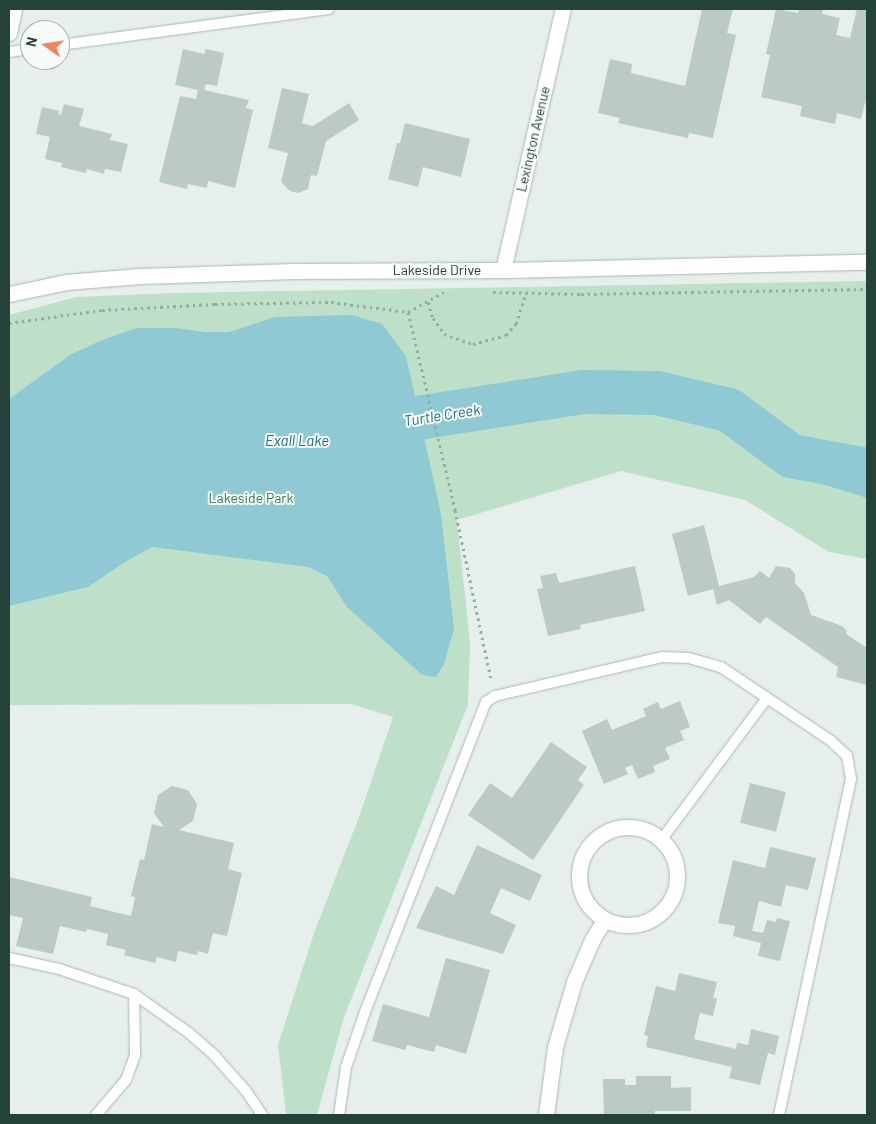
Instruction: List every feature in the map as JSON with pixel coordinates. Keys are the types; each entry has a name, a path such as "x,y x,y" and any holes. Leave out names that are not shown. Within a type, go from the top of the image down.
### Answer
{"street":[{"path":"9,33 14,9"},
{"name":"Lexington Avenue","path":"503,270 563,9"},
{"name":"Lakeside Drive","path":"9,294 66,282 140,276 294,271 503,270 867,262"},
{"path":"632,826 648,830 662,839 672,852 677,867 677,883 673,898 663,911 650,921 635,926 619,925 604,920 591,909 579,878 581,862 588,847 600,835 615,828 632,826"},
{"path":"546,1115 555,1047 569,1001 592,940 604,920"}],"lane":[{"path":"70,44 294,11 329,9"},
{"path":"339,1115 346,1067 365,1012 480,713 486,702 495,696 662,657 689,658 721,666 831,741 847,756 851,779 780,1115"},
{"path":"662,839 767,698"},
{"path":"9,958 59,969 134,994 189,1033 215,1056 246,1090 262,1115"},
{"path":"96,1114 126,1080 134,1055 134,994"}],"path":[{"path":"488,292 610,294 867,289"},
{"path":"9,323 102,310 215,304 331,302 408,312 428,302 442,292 448,291"},
{"path":"428,302 433,318 444,334 473,344 506,335 516,324 526,292"},
{"path":"408,312 455,510 495,696"}],"green space":[{"name":"Lakeside Park","path":"867,281 867,559 829,552 745,500 621,471 457,520 470,643 468,705 343,1020 317,1115 286,1115 278,1045 314,933 359,817 393,717 351,704 9,705 9,315 76,297 174,293"}],"water":[{"name":"Exall Lake","path":"352,315 382,324 406,356 441,514 454,629 444,664 436,677 422,675 347,607 327,576 308,567 152,547 125,562 88,587 9,606 9,399 70,355 102,340 137,328 176,328 205,332 229,332 275,317"},
{"path":"814,447 834,448 867,454 867,498 787,473 791,456"}],"building":[{"path":"702,9 733,9 727,33 736,35 713,138 689,133 688,138 618,123 620,118 598,113 610,59 632,64 631,73 685,86"},
{"path":"776,9 798,13 799,9 823,10 822,14 840,18 836,35 850,38 857,9 867,9 867,95 861,119 837,113 835,124 800,116 802,106 761,97 770,55 766,54"},
{"path":"183,49 204,54 206,49 224,53 217,86 206,84 204,90 249,100 246,108 253,110 235,188 208,181 207,188 188,184 187,189 159,182 180,96 196,99 198,90 175,85"},
{"path":"282,88 309,94 302,123 313,126 349,103 359,120 326,141 317,176 311,175 308,189 298,193 290,191 281,182 288,153 268,148"},
{"path":"64,104 84,109 79,126 112,134 110,140 128,144 121,172 105,169 104,174 87,169 86,173 61,167 62,163 45,159 50,137 36,134 42,107 59,111 58,114 61,115"},
{"path":"405,123 470,139 461,177 423,167 418,187 388,179 397,143 400,143"},
{"path":"704,525 719,586 754,577 760,571 769,578 776,566 790,568 795,574 795,583 804,593 811,615 842,626 847,631 846,634 867,648 867,685 836,677 838,667 766,617 760,624 729,600 717,605 713,589 688,596 672,534"},
{"path":"635,566 645,611 580,625 581,629 548,636 537,589 543,588 540,576 556,573 559,583"},
{"path":"680,701 690,727 680,731 684,740 665,748 670,759 653,766 655,772 638,779 632,765 625,768 628,774 604,784 582,731 607,719 612,730 646,716 643,709 658,702 661,709"},
{"path":"551,742 587,767 578,780 584,785 533,860 468,815 490,783 512,798"},
{"path":"750,783 786,792 776,832 740,823"},
{"path":"172,786 188,790 197,804 193,821 179,830 234,843 228,869 242,873 227,936 213,933 208,954 198,951 197,955 178,951 176,962 157,957 155,963 124,955 126,950 106,945 108,934 87,929 86,932 60,926 53,954 16,946 23,918 9,915 9,877 92,897 90,906 131,916 135,897 131,896 140,859 144,860 152,824 164,827 154,813 158,795"},
{"path":"477,845 542,875 530,901 501,888 490,913 516,925 503,954 416,928 436,886 454,895"},
{"path":"770,847 816,858 808,890 786,885 781,907 759,901 752,931 763,933 767,920 776,922 777,918 790,921 780,961 758,956 761,943 733,936 735,926 718,923 733,860 765,868"},
{"path":"446,958 490,970 466,1054 436,1045 434,1052 407,1045 405,1050 372,1041 383,1004 429,1017"},
{"path":"679,973 717,982 713,998 717,998 713,1016 700,1013 694,1039 736,1049 737,1043 748,1045 751,1029 779,1036 775,1055 768,1053 760,1085 729,1078 732,1067 646,1047 648,1036 644,1035 656,986 675,991"},
{"path":"636,1076 671,1076 671,1088 691,1087 691,1111 655,1111 655,1115 604,1115 603,1079 625,1079 625,1085 636,1085"}],"waterway":[{"name":"Turtle Creek","path":"360,427 583,392 657,393 729,410 791,456 867,470"}]}
